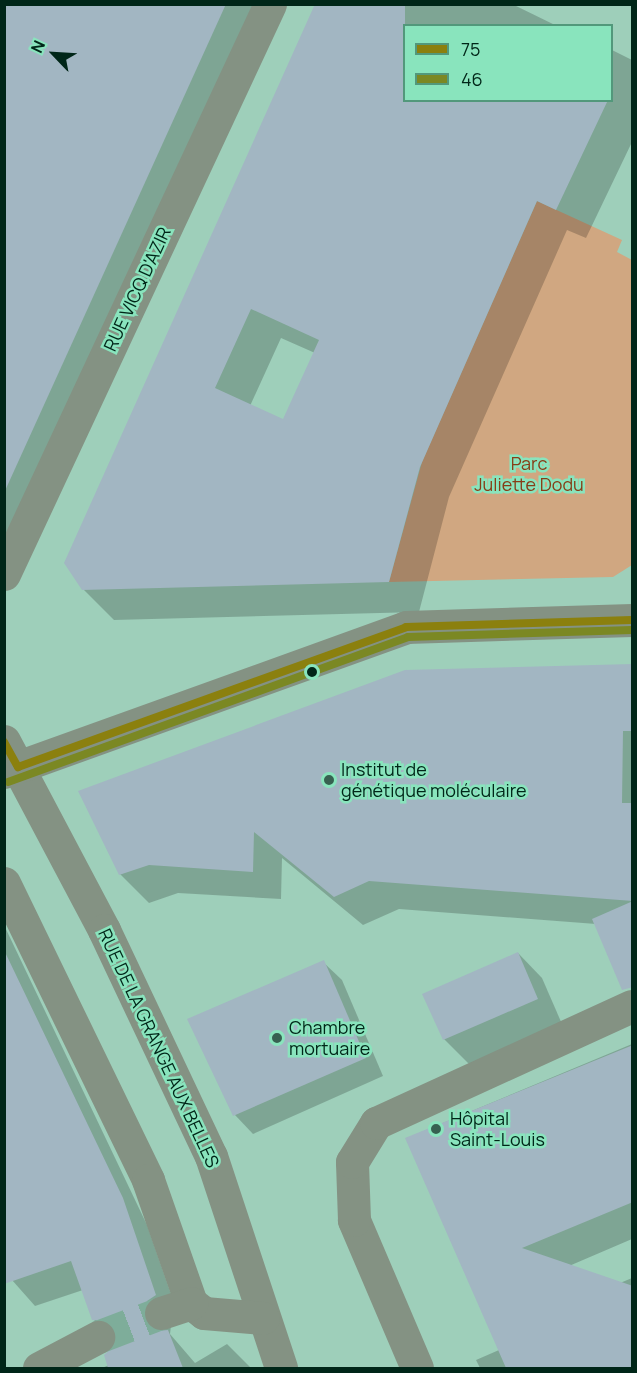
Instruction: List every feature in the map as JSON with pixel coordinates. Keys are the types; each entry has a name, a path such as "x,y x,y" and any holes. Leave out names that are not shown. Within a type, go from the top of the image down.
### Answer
{"street":[{"name":"RUE VICQ D'AZIR","path":"4,574 270,4"},
{"path":"9,760 406,627 633,620"},
{"name":"RUE DE LA GRANGE AUX BELLES","path":"9,760 104,930 211,1156 281,1368"},
{"path":"4,883 148,1180 191,1303 204,1313 263,1318"},
{"path":"417,1368 354,1220 352,1162 376,1123 633,1006"},
{"path":"161,1313 191,1303"},
{"path":"39,1368 98,1337"}],"green space":[{"name":"Parc Juliette Dodu","path":"537,201 622,240 617,252 632,260 632,565 613,577 389,582 422,462"}],"building":[{"path":"4,4 226,4 4,493"},
{"path":"315,4 405,4 403,102 607,102 556,210 537,201 420,467 389,582 82,590 64,563","holes":["251,309 319,340 283,419 215,388"]},
{"path":"633,664 633,731 623,731 622,803 633,803 633,901 369,881 334,897 254,832 253,872 149,865 119,875 78,791 405,670"},
{"path":"633,901 633,987 622,990 592,919"},
{"path":"4,950 123,1198 156,1295 147,1301 143,1319 157,1331 168,1330 183,1368 108,1368 104,1355 114,1346 115,1329 107,1321 92,1320 71,1261 4,1284"},
{"path":"518,952 538,999 443,1040 422,994"},
{"name":"Chambre mortuaire","path":"324,960 366,1058 233,1116 187,1019"},
{"path":"633,1045 633,1202 522,1248 633,1286 633,1368 506,1368 405,1138"}],"tunnel":[{"path":"98,1337 161,1313"}],"transit line":[{"name":"75","path":"4,742 18,767 406,627 632,620"},
{"name":"46","path":"8,782 408,637 632,630"}],"place":[{"name":"Institut de génétique moléculaire","path":"329,780"},
{"name":"Chambre mortuaire","path":"277,1038"},
{"name":"Hôpital Saint-Louis","path":"436,1129"}]}
